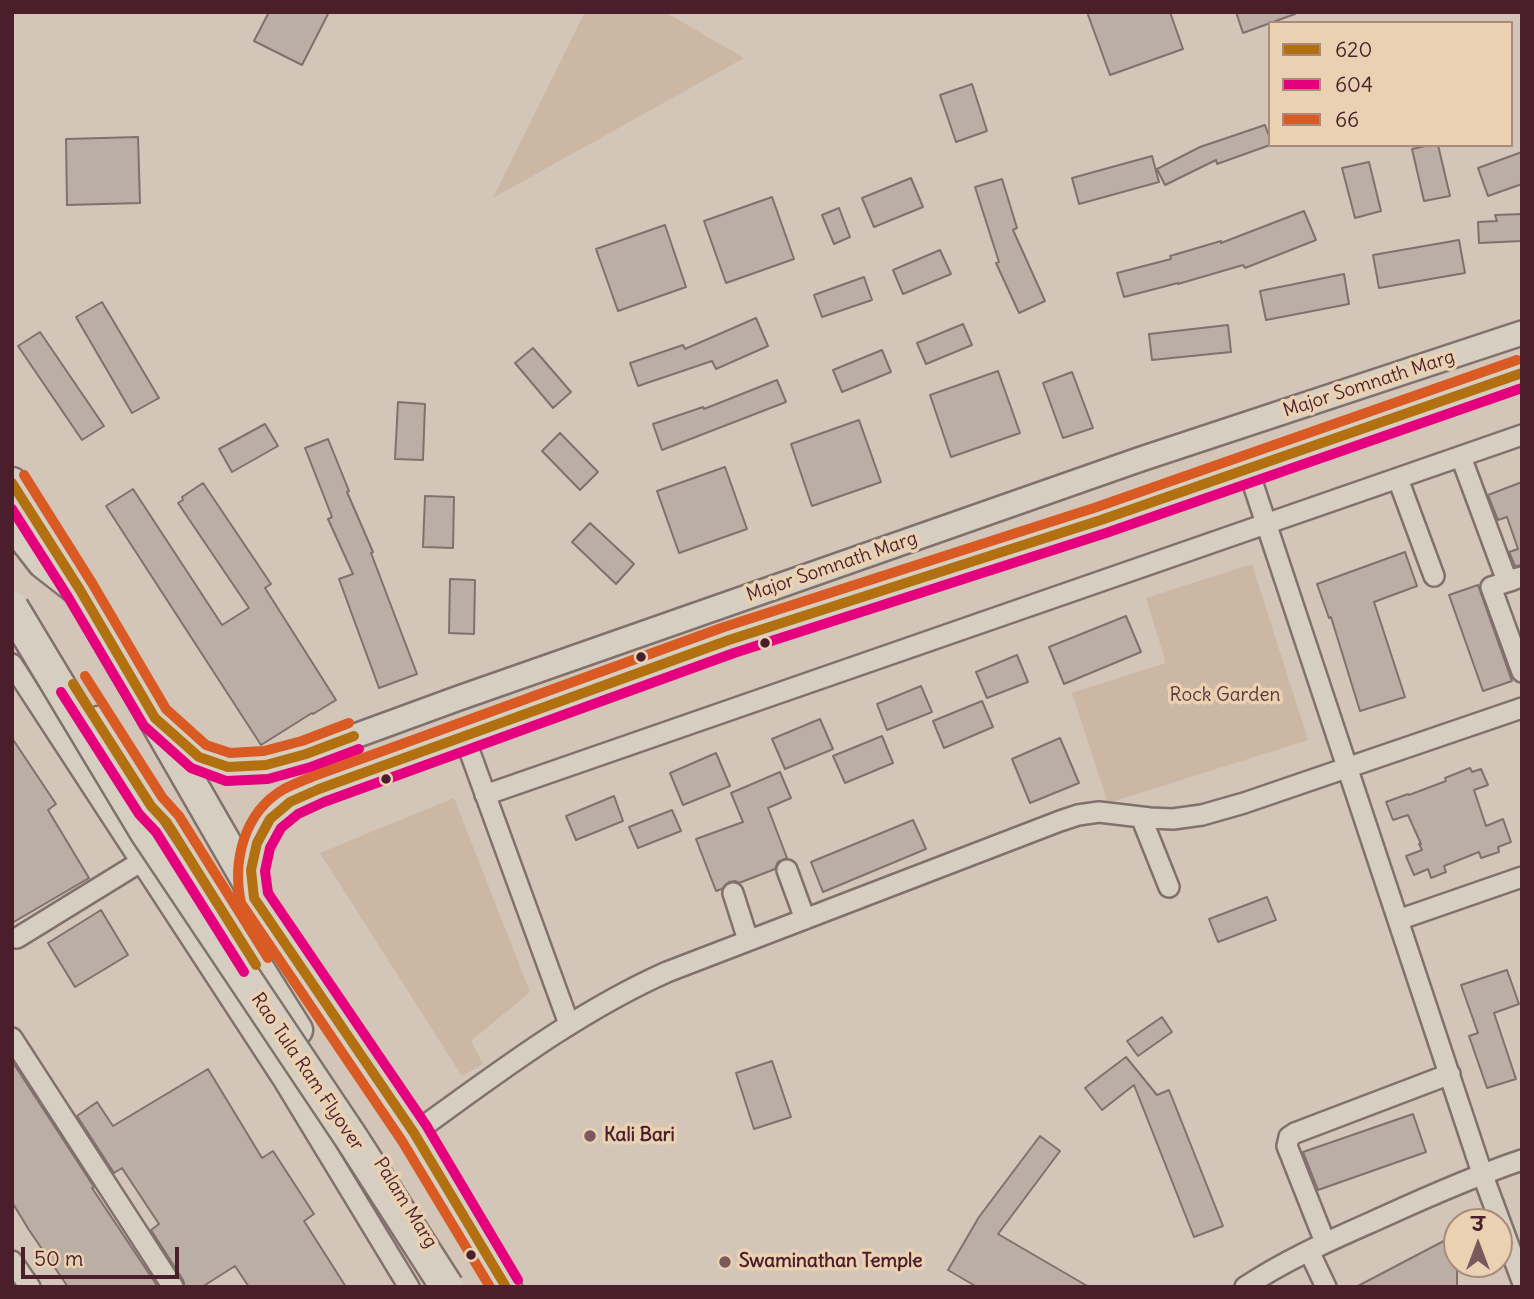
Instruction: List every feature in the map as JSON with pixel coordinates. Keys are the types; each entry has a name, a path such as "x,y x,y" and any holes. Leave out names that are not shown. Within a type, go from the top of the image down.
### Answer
{"highway":[{"path":"12,521 44,562 80,590"},
{"name":"Rao Tula Ram Flyover","path":"12,608 146,831 352,1139 447,1287"}],"main road":[{"path":"12,483 80,590 155,718 248,881 254,898 414,1133 506,1287"},
{"name":"Palam Marg","path":"12,590 151,806 167,823 458,1287"}],"street":[{"name":"Major Somnath Marg","path":"155,718 199,757 228,767 266,765 306,754 1141,459 1522,333"},
{"name":"Major Somnath Marg","path":"254,898 251,870 257,843 270,819 290,802 319,789 729,640 1101,520 1522,373"},
{"path":"485,795 1522,435"},
{"path":"1461,457 1507,582 1517,578"},
{"path":"1248,469 1482,1173 1522,1281"},
{"path":"1398,478 1434,576"},
{"path":"1517,578 1491,587 1522,672"},
{"path":"12,664 284,1081 409,1287"},
{"path":"414,1133 569,1024 631,988 748,940 1078,815 1099,812 1173,819 1202,814 1244,803 1522,709"},
{"path":"464,736 569,1024"},
{"path":"306,754 319,789"},
{"path":"1141,817 1169,887"},
{"path":"17,938 142,861"},
{"path":"787,870 804,919"},
{"path":"1398,920 1522,877"},
{"path":"733,893 748,940"},
{"path":"12,1038 173,1287"},
{"path":"1326,1287 1287,1146 1289,1137 1450,1074"},
{"path":"1245,1287 1317,1247 1482,1173 1522,1160"},
{"path":"12,1261 30,1287"}],"green space":[{"path":"585,12 665,12 744,58 493,198"},
{"name":"Rock Garden","path":"1252,564 1308,740 1108,803 1072,693 1166,663 1146,598"},
{"path":"454,798 530,992 471,1041 483,1064 462,1076 320,853"}],"building":[{"path":"269,12 329,12 302,65 254,41"},
{"path":"1087,12 1170,12 1183,49 1110,75"},
{"path":"1236,12 1295,14 1268,21 1268,24 1243,33"},
{"path":"972,84 987,131 956,142 940,95"},
{"path":"1265,125 1268,133 1268,146 1217,164 1216,160 1165,185 1157,169 1200,147"},
{"path":"138,137 140,203 67,205 66,139"},
{"path":"1438,147 1450,196 1424,201 1412,149"},
{"path":"1522,152 1522,184 1488,196 1478,168"},
{"path":"1152,156 1159,182 1079,204 1072,178"},
{"path":"1369,162 1381,211 1355,218 1342,168"},
{"path":"911,178 923,207 874,227 862,198"},
{"path":"1002,179 1017,228 1013,230 1045,301 1019,313 996,263 999,262 975,187"},
{"path":"772,197 794,259 726,283 704,221"},
{"path":"839,208 850,237 834,244 822,215"},
{"path":"1304,211 1316,240 1245,268 1243,265 1124,297 1117,273 1221,243"},
{"path":"1522,214 1522,241 1479,243 1478,222 1497,221 1495,215"},
{"path":"665,225 686,287 618,311 596,249"},
{"path":"1459,240 1465,273 1379,288 1373,255"},
{"path":"940,250 951,274 903,294 893,270"},
{"path":"1344,274 1349,304 1266,320 1260,291"},
{"path":"864,277 872,300 822,317 814,295"},
{"path":"102,302 159,398 132,413 76,317"},
{"path":"756,318 768,346 716,369 712,361 638,386 630,363 683,345 685,349"},
{"path":"963,324 972,345 926,364 917,343"},
{"path":"1228,325 1231,352 1152,360 1149,334"},
{"path":"40,332 104,426 82,440 18,346"},
{"path":"533,348 571,392 553,408 515,363"},
{"path":"882,350 891,372 842,392 833,370"},
{"path":"998,371 1020,433 951,457 930,395"},
{"path":"1072,372 1093,428 1063,438 1043,383"},
{"path":"777,380 786,402 662,450 653,424 703,407 704,409"},
{"path":"398,402 425,404 423,460 395,459"},
{"path":"859,420 881,482 812,506 791,444"},
{"path":"265,424 278,446 232,472 219,449"},
{"path":"560,433 598,472 580,490 542,451"},
{"path":"328,439 417,674 379,688 339,579 353,574 328,519 332,517 305,448"},
{"path":"725,467 747,529 679,553 657,491"},
{"path":"1522,482 1522,565 1515,566 1509,552 1518,549 1507,517 1498,520 1488,495"},
{"path":"203,483 271,584 265,588 336,700 261,745 106,506 133,489 222,625 249,608 178,503 183,500 182,497"},
{"path":"425,496 454,497 453,548 423,547"},
{"path":"590,523 634,564 616,584 572,542"},
{"path":"1405,552 1417,586 1374,602 1405,697 1360,711 1331,617 1329,618 1317,584"},
{"path":"450,579 475,580 474,634 449,633"},
{"path":"1478,585 1512,681 1483,691 1449,595"},
{"path":"1126,616 1141,652 1064,684 1049,647"},
{"path":"1017,655 1028,682 987,698 976,672"},
{"path":"921,686 932,712 887,730 877,704"},
{"path":"982,701 993,727 944,748 933,721"},
{"path":"820,719 833,749 785,769 772,739"},
{"path":"882,736 893,763 845,783 833,756"},
{"path":"12,738 56,804 48,810 89,878 12,923"},
{"path":"1060,738 1079,783 1030,803 1012,759"},
{"path":"716,753 730,786 683,805 670,773"},
{"path":"1470,768 1472,772 1481,769 1488,785 1474,790 1486,826 1503,819 1511,842 1498,847 1499,852 1481,858 1479,852 1444,866 1446,872 1431,878 1428,869 1414,875 1406,856 1422,850 1421,844 1408,815 1393,820 1386,802 1446,781 1445,778"},
{"path":"780,772 791,798 768,808 787,858 778,862 775,869 739,883 729,882 716,891 696,839 743,822 731,793"},
{"path":"614,796 623,821 576,840 566,816"},
{"path":"672,810 681,831 638,848 629,827"},
{"path":"913,820 926,849 823,892 811,862"},
{"path":"1267,897 1276,920 1218,942 1209,919"},
{"path":"101,910 128,955 75,987 48,943"},
{"path":"1507,970 1519,1004 1494,1013 1516,1079 1487,1088 1469,1036 1478,1033 1461,985"},
{"path":"1162,1017 1172,1032 1138,1056 1127,1041"},
{"path":"1126,1057 1157,1095 1169,1090 1223,1226 1194,1237 1134,1085 1102,1110 1085,1088"},
{"path":"12,1061 158,1287 68,1287 29,1230 12,1202"},
{"path":"772,1061 791,1117 754,1129 736,1073"},
{"path":"208,1069 262,1158 273,1151 314,1214 304,1221 346,1287 249,1287 235,1266 202,1287 185,1287 151,1230 159,1224 122,1168 114,1173 77,1116 97,1102 113,1126"},
{"path":"1413,1114 1426,1152 1318,1190 1303,1152"},
{"path":"1040,1136 1060,1151 998,1234 1089,1287 977,1287 948,1270 979,1217"},
{"path":"1443,1241 1443,1278 1457,1278 1457,1287 1356,1287"}],"transit line":[{"name":"66","path":"490,1287 402,1141 241,903 238,871 244,839 250,824 270,799 284,789 314,776 724,627 1097,507 1517,360"},
{"name":"620","path":"506,1287 414,1133 254,898 251,870 257,843 270,819 290,802 319,789 729,640 1101,520 1522,373"},
{"name":"604","path":"518,1280 426,1125 268,893 265,871 270,848 281,828 298,814 324,802 734,653 1106,533 1522,388"},
{"name":"66","path":"24,475 92,583 166,709 206,745 230,753 264,751 302,741 349,723"},
{"name":"620","path":"12,483 80,590 155,718 199,757 228,767 266,765 354,736"},
{"name":"604","path":"12,509 68,597 144,726 191,768 226,781 268,779 359,749"},
{"name":"66","path":"85,676 162,797 179,816 268,958"},
{"name":"620","path":"73,684 151,806 167,823 256,965"},
{"name":"604","path":"61,692 139,814 156,832 244,972"}],"place":[{"name":"Kali Bari","path":"590,1136"},
{"name":"Swaminathan Temple","path":"725,1262"}]}
